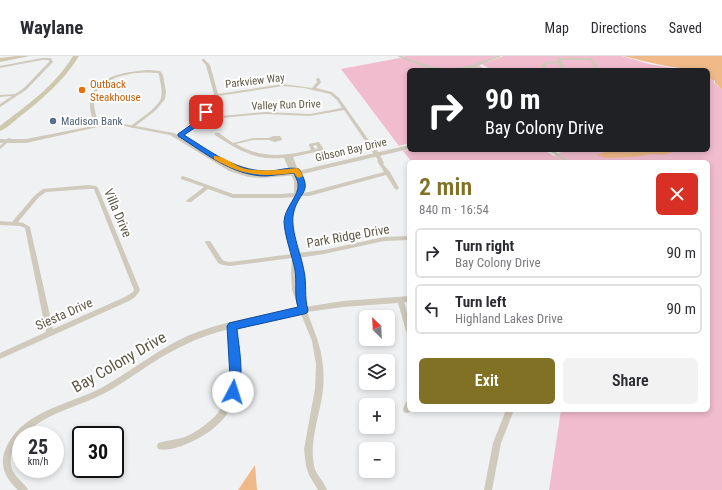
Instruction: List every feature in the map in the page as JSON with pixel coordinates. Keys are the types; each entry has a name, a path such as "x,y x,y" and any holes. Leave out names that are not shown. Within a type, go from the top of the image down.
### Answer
{"main road":[{"path":"0,60 24,56"},
{"path":"0,123 48,83 61,70 70,56"},
{"path":"0,130 55,83 76,56"}],"street":[{"path":"399,56 434,68"},
{"path":"461,68 479,64 500,56"},
{"path":"0,66 50,59 51,62 45,70 25,89 0,106"},
{"path":"545,68 543,65 544,63 559,62 558,60 564,59 591,59 596,66 593,68"},
{"path":"178,135 191,128 216,101 217,95 207,63 203,60"},
{"path":"488,68 490,60"},
{"path":"559,62 563,68"},
{"path":"479,64 486,68"},
{"path":"466,67 480,68"},
{"path":"96,125 92,99 93,95 107,80 114,77 150,71 159,72 164,95 162,101 136,126"},
{"path":"313,89 319,82 318,79"},
{"name":"Parkview Way","path":"217,95 279,85 313,89 334,95 382,163 397,188"},
{"path":"0,96 15,96"},
{"name":"Valley Run Drive","path":"203,115 226,117 265,113 310,115 344,109"},
{"name":"Gibson Bay Drive","path":"0,141 32,140 96,125 114,124 136,126 178,135 221,164 236,172 261,176 295,172 407,146"},
{"path":"217,134 247,152 260,156 288,156 321,149 326,156"},
{"name":"Gibson Bay Drive","path":"0,138 8,140"},
{"path":"234,144 253,139 269,139"},
{"path":"0,148 8,140"},
{"path":"553,152 565,160"},
{"path":"288,156 302,187 291,206 288,218 295,256 300,272 298,281 300,300 317,349 320,372 318,397 309,440 308,458 313,475 323,490"},
{"path":"183,178 224,193 238,196 297,195 313,193 388,173"},
{"path":"189,201 207,187"},
{"name":"Villa Drive","path":"12,224 43,191 52,189 96,188 135,282 136,292"},
{"path":"0,223 25,225 28,230 50,334"},
{"name":"Park Ridge Drive","path":"208,242 220,261 226,264 330,251 384,239 407,238"},
{"name":"Siesta Drive","path":"0,356 127,299 136,292"},
{"name":"Bay Colony Drive","path":"24,490 9,476 5,463 11,445 16,437 28,425 42,416 94,395 184,341 208,331 304,310 345,304 407,299"},
{"path":"400,300 407,324"},
{"path":"161,446 179,443 199,434 218,419 227,406 233,392 235,377 232,326"},
{"path":"488,490 497,444 509,412"}],"shaded area":[{"path":"403,56 497,56 477,64 483,68 407,68 407,144 399,146 341,69 405,57"},
{"path":"504,56 622,56 649,64 673,68 488,68 482,64"},
{"path":"623,56 722,56 722,89 715,83 715,81 710,79 710,68 683,68 655,64"},
{"path":"710,79 722,89 722,490 549,490 561,412 710,412 710,160 410,160 403,151 547,152 554,156 561,152 710,152"},
{"path":"605,152 674,152 663,155 652,154 635,157 605,158 597,155"},
{"path":"255,465 257,490 238,490"}],"slow traffic":[{"path":"217,158 228,165 245,171 272,174 297,170 299,176"}],"place":[{"name":"Outback Steakhouse","path":"82,90"},
{"name":"Madison Bank","path":"53,121"}],"route":[{"path":"206,112 199,121 180,135 228,165 239,169 265,174 297,170 302,185 302,190 297,195 291,206 288,221 295,256 300,272 302,294 300,300 304,310 232,326 235,377 233,392"}]}
